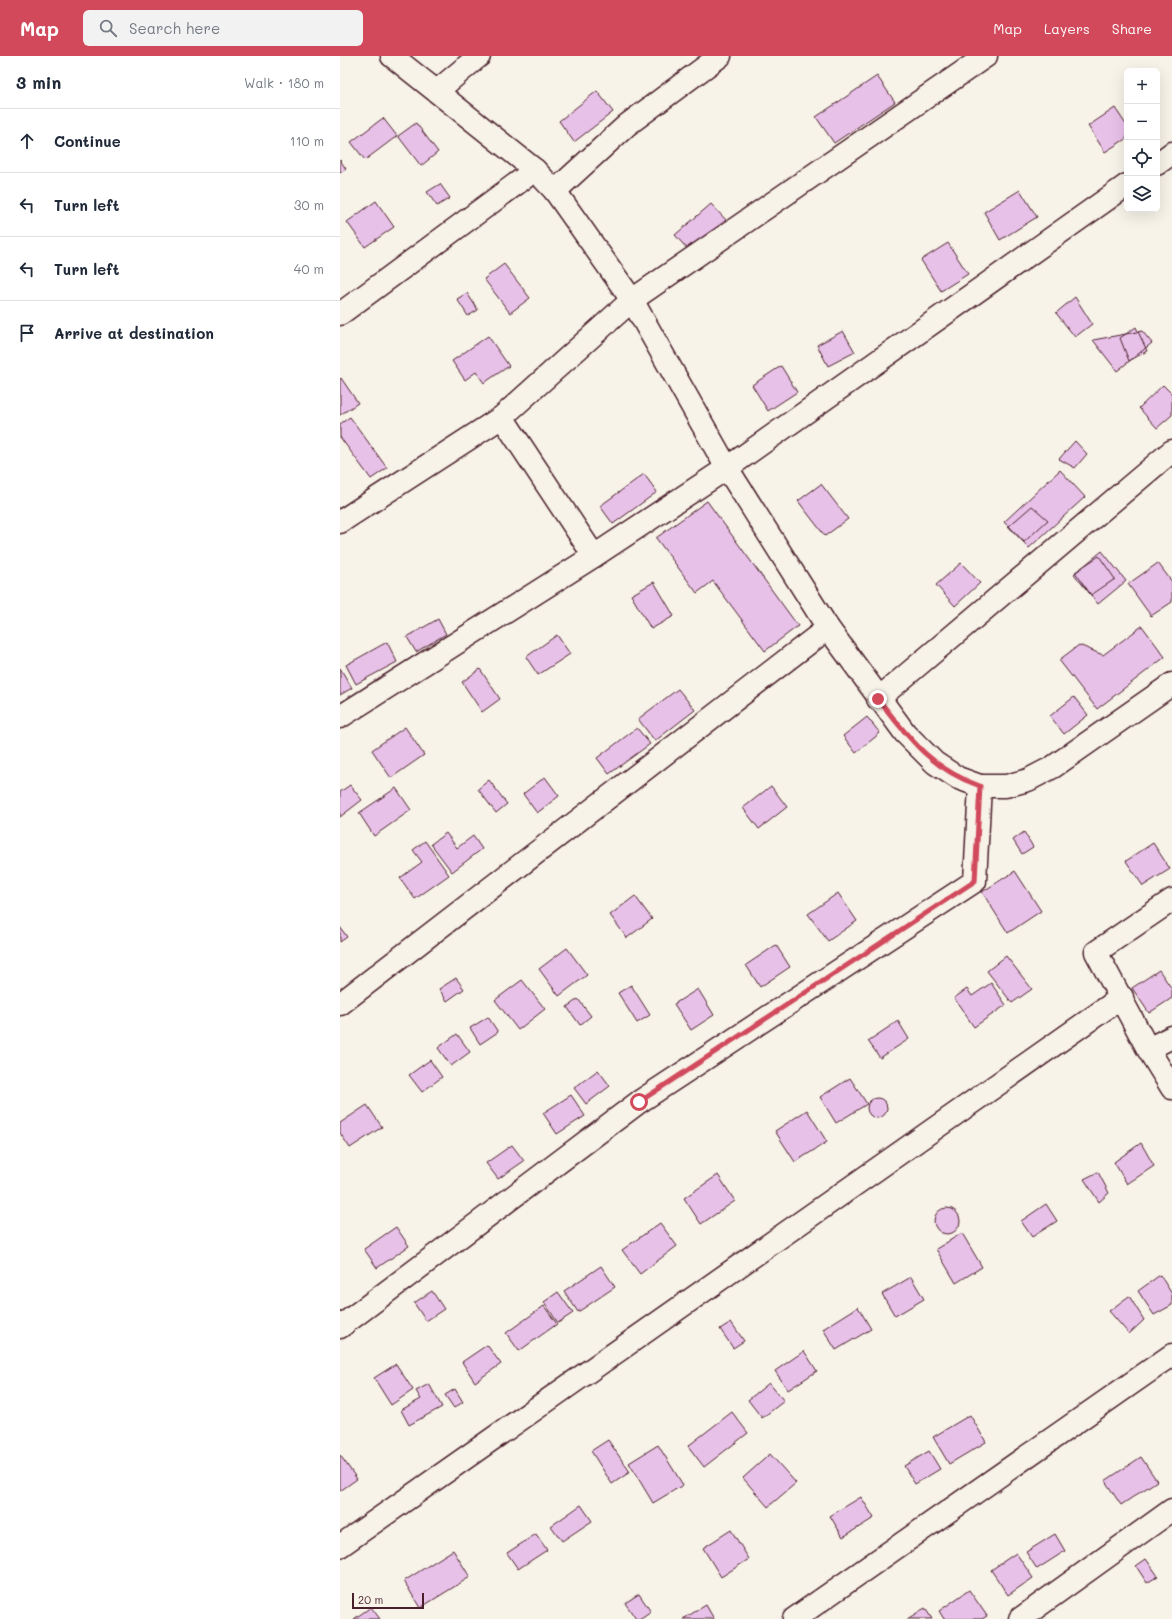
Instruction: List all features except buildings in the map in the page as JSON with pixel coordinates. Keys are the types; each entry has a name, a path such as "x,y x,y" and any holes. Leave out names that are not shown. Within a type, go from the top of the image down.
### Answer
{"street":[{"path":"392,56 535,170 555,192 632,300 727,468 828,628 878,699 905,733 935,763 958,778 980,786 1006,786 1028,780 1047,770 1172,684"},
{"path":"437,91 479,56"},
{"path":"555,192 627,125 720,56"},
{"path":"340,522 502,417 632,300 986,56"},
{"path":"1160,162 1172,153"},
{"path":"340,314 535,170"},
{"path":"340,717 594,556 727,468 1124,187"},
{"path":"502,417 594,556"},
{"path":"878,699 1170,457"},
{"path":"340,1004 828,628"},
{"path":"340,1327 639,1102 975,881 980,786"},
{"path":"1172,900 1096,952 1122,997 1148,1049 1172,1088"},
{"path":"340,1546 1122,997"},
{"path":"1148,1049 1172,1037"},
{"path":"794,1619 1172,1355"},
{"path":"1020,1619 1172,1510"}],"route":[{"path":"639,1102 975,881 980,786 958,778 935,763 905,733 878,699"}]}
